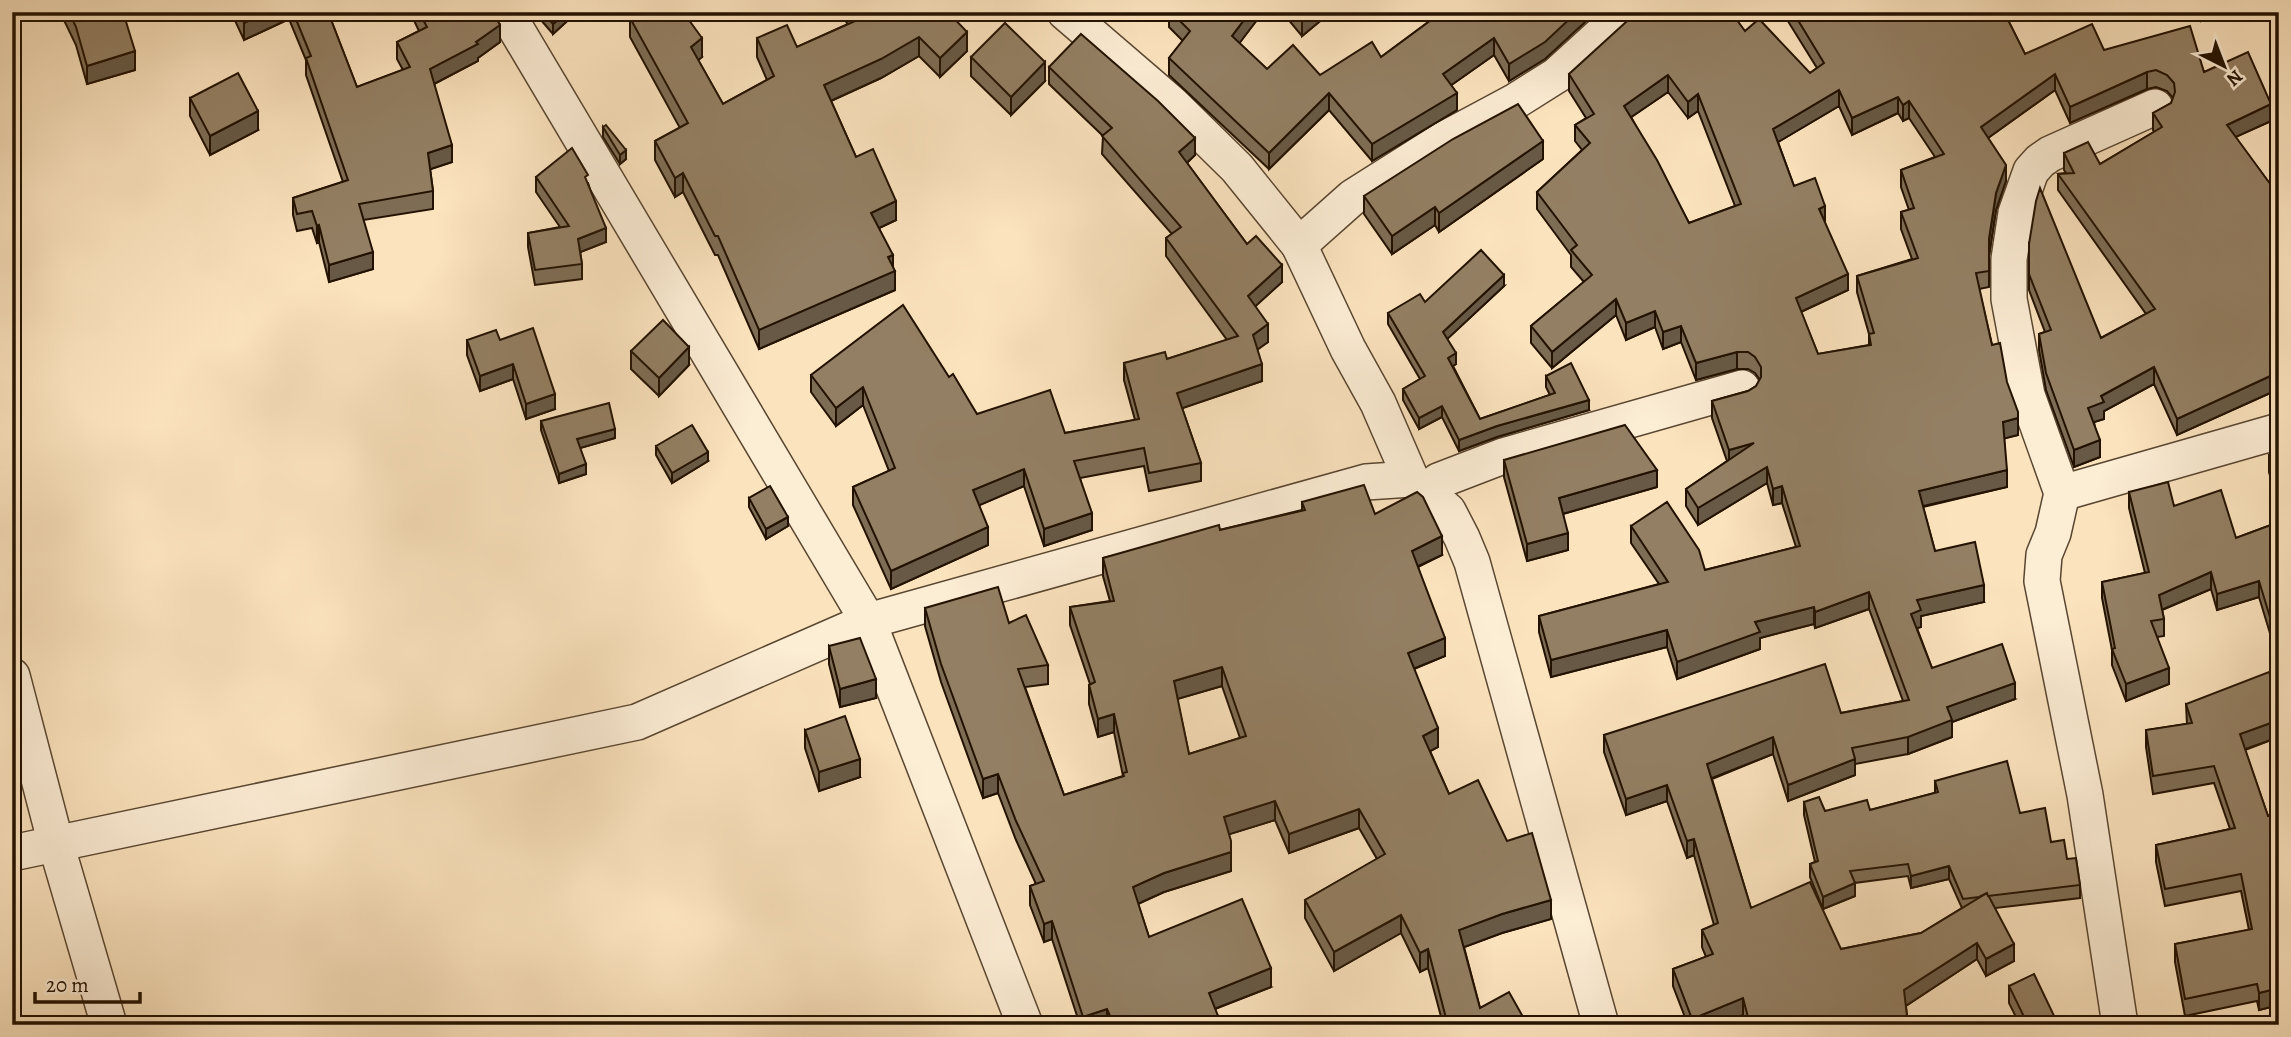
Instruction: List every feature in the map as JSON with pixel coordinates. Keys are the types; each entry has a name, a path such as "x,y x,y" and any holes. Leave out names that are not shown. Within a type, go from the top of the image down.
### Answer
{"street":[{"path":"506,12 867,621 1026,1025"},
{"path":"1065,12 1172,104 1237,168 1299,245 1348,349 1419,485 1448,511 1472,562 1601,1025"},
{"path":"1299,245 1353,197 1443,140 1514,102 1557,75 1626,12"},
{"path":"2120,1025 2085,795 2042,581 2044,555 2053,533 2062,494 2027,395 2009,299 2010,259 2016,213 2031,171 2039,160 2155,107"},
{"path":"12,853 637,722 867,621 1366,482 1419,485 1438,481 1503,456 1742,388"},
{"path":"2062,494 2279,430"},
{"path":"12,676 56,844 110,1025"}],"building":[{"path":"69,12 123,12 135,51 87,66"},
{"path":"239,12 267,12 244,23"},
{"path":"293,12 328,12 357,87 410,67 397,42 427,27 419,12 493,12 500,25 476,42 478,44 430,69 452,145 428,153 433,191 359,204 373,252 329,265 319,225 317,226 312,211 297,214 293,198 348,180 306,58 311,56"},
{"path":"543,12 567,12 553,24"},
{"path":"636,12 683,12 702,38 691,47 723,104 774,76 757,38 787,25 797,47 860,19 854,12 948,12 967,32 940,58 919,37 881,59 824,85 856,157 873,149 896,201 871,213 893,255 888,257 895,271 759,330 718,236 715,236 683,173 675,178 655,141 688,123 630,18"},
{"path":"1171,12 1250,12 1232,36 1267,69 1293,45 1320,75 1372,42 1381,57 1442,12 1577,12 1545,42 1509,64 1494,38 1443,74 1457,93 1372,144 1329,93 1269,153 1169,58 1190,31"},
{"path":"1296,12 1310,12 1302,19"},
{"path":"1637,12 1731,12 1745,31 1759,19 1810,73 1824,63 1793,12 2004,12 2025,54 2092,24 2104,50 2190,26 2204,72 2248,52 2271,104 2227,125 2279,196 2279,372 2177,419 2154,367 2101,396 2104,402 2088,408 2100,440 2074,450 2046,373 2039,334 2051,330 2029,274 2029,244 2036,201 2040,188 2101,338 2155,309 2058,174 2074,173 2064,153 2088,142 2100,164 2162,127 2153,113 2171,103 2175,92 2174,83 2167,75 2156,70 2147,72 2070,107 2055,74 1981,127 2006,165 1996,193 1989,239 1989,271 1976,273 1992,345 2000,343 2007,382 2018,418 2003,422 2007,470 1919,491 1935,551 1975,542 1984,585 1917,600 1921,610 1911,614 1932,668 2002,644 2015,683 1947,707 1952,720 1908,737 1852,748 1855,759 1788,785 1773,737 1707,764 1751,908 1810,882 1841,949 1921,933 1987,893 2014,944 1986,959 1977,943 1904,990 1908,1025 1750,1025 1743,998 1692,1019 1673,969 1713,954 1702,930 1718,923 1694,839 1687,841 1667,785 1626,799 1604,735 1825,664 1841,713 1909,700 1869,592 1815,612 1814,607 1755,622 1760,632 1677,662 1667,630 1551,660 1539,616 1668,582 1631,526 1667,502 1699,550 1705,570 1800,546 1782,486 1773,489 1767,467 1698,508 1686,489 1754,443 1729,450 1712,401 1748,391 1756,386 1761,377 1761,367 1755,357 1748,352 1737,352 1696,363 1681,326 1663,332 1655,311 1626,323 1616,299 1552,352 1531,326 1592,275 1571,250 1577,245 1537,192 1590,143 1575,125 1594,114 1569,74","holes":["1668,75 1688,102 1698,94 1741,204 1689,223 1657,160 1624,106","1839,90 1852,118 1898,97 1903,105 1909,101 1944,154 1901,170 1914,208 1901,212 1918,258 1857,276 1874,333 1869,334 1871,345 1818,354 1796,298 1848,274 1819,209 1825,206 1815,178 1794,186 1773,129"]},
{"path":"1005,23 1045,62 1011,97 971,57"},
{"path":"1081,34 1158,101 1195,138 1179,152 1247,244 1256,236 1282,265 1248,296 1268,324 1253,335 1262,364 1177,393 1201,463 1149,473 1144,448 1074,461 1092,513 1044,529 1024,469 973,490 988,527 891,571 853,487 895,468 863,387 836,408 811,375 903,305 949,377 953,374 977,414 1050,390 1065,433 1139,419 1124,363 1165,352 1167,359 1238,336 1166,238 1181,227 1102,136 1112,128 1049,67"},
{"path":"238,73 258,111 210,136 190,98"},
{"path":"1518,104 1543,141 1439,213 1435,207 1392,236 1364,196 1453,139"},
{"path":"606,125 626,150 620,155 603,127"},
{"path":"572,148 588,175 585,177 606,228 578,239 582,264 535,270 528,233 569,226 536,177"},
{"path":"1481,250 1504,275 1443,332 1456,353 1448,358 1480,419 1555,393 1546,376 1571,363 1589,400 1497,426 1459,440 1442,406 1419,418 1403,389 1425,376 1388,313 1420,294 1425,302"},
{"path":"663,320 689,347 659,378 631,351"},
{"path":"533,328 555,394 526,404 513,364 480,376 467,340 496,330 500,340"},
{"path":"609,403 615,429 577,439 586,464 559,474 541,421"},
{"path":"692,425 708,452 672,473 656,446"},
{"path":"1625,425 1657,470 1559,498 1568,533 1527,544 1504,460"},
{"path":"2279,452 2279,492 2269,455"},
{"path":"2168,482 2174,506 2221,490 2236,538 2279,522 2279,647 2259,581 2217,594 2211,572 2159,595 2164,619 2151,621 2169,668 2126,684 2112,649 2115,648 2102,582 2149,572 2129,492"},
{"path":"1364,485 1375,514 1417,492 1423,497 1442,536 1412,551 1445,638 1408,653 1438,728 1423,736 1449,794 1478,780 1507,841 1532,833 1551,900 1459,930 1480,1008 1509,992 1527,1024 1525,1025 1441,1025 1447,1022 1428,949 1420,953 1401,915 1334,952 1305,900 1385,854 1359,809 1289,834 1275,801 1224,817 1231,841 1231,852 1164,873 1133,887 1149,937 1242,899 1271,968 1209,993 1218,1016 1194,1025 1114,1025 1107,1009 1083,1017 1052,921 1044,924 1030,886 1044,881 998,774 983,779 941,664 925,608 998,587 1009,623 1026,615 1048,665 1018,669 1064,795 1124,776 1123,773 1127,772 1114,714 1098,719 1089,685 1095,682 1070,607 1114,601 1103,558 1219,525 1220,530 1305,510 1302,502","holes":["1222,667 1246,736 1189,754 1174,681"]},
{"path":"770,486 788,517 766,529 749,498"},
{"path":"860,638 876,679 840,689 829,646"},
{"path":"2269,672 2279,697 2279,720 2240,734 2268,816 2279,813 2279,988 2259,993 2257,984 2185,999 2175,944 2252,929 2241,874 2165,889 2156,845 2235,828 2214,766 2153,776 2146,730 2192,723 2186,704"},
{"path":"845,716 860,759 819,772 805,730"},
{"path":"2007,761 2020,813 2045,808 2051,842 2064,840 2067,859 2076,858 2080,885 1988,896 1987,893 1963,899 1949,866 1911,876 1908,864 1850,871 1855,883 1823,897 1810,864 1818,861 1804,802 1819,797 1825,811 1867,800 1870,810 1938,792 1935,781"},
{"path":"2034,974 2056,1020 2067,1019 2068,1025 2028,1025 2009,986"},
{"path":"1386,1019 1389,1025 1371,1025"}]}
